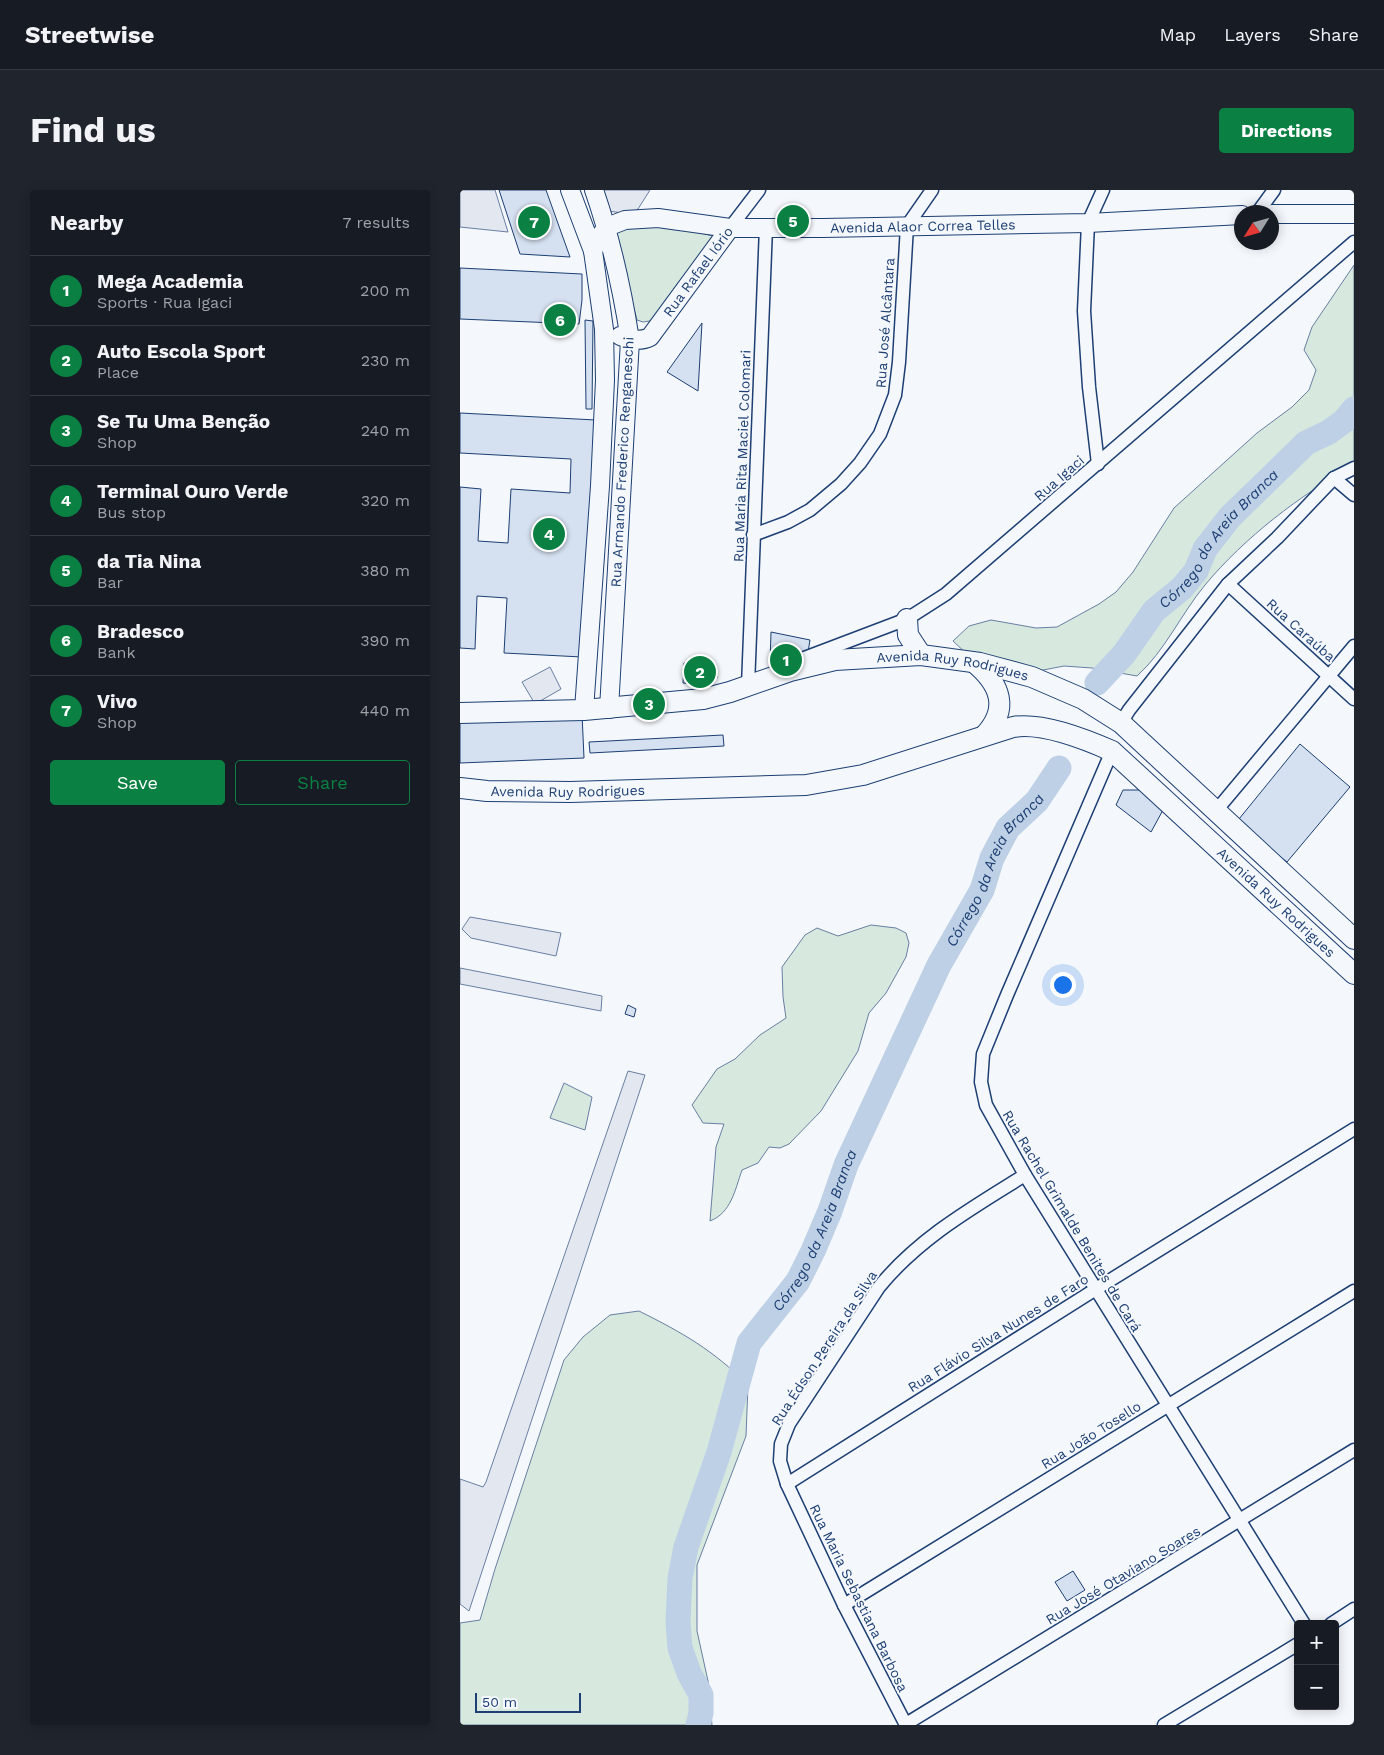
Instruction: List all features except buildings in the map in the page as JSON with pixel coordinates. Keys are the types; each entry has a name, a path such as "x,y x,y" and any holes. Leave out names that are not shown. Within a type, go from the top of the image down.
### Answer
{"main road":[{"name":"Rua Armando Frederico Renganeschi","path":"570,190 593,251 604,329 602,443 584,710"},
{"name":"Rua Armando Frederico Renganeschi","path":"594,190 607,227 622,288 630,340 609,709"},
{"path":"1279,214 1354,214"},
{"name":"Avenida Alaor Correa Telles","path":"607,227 625,220 658,218 730,228 823,228 1088,223 1234,215"},
{"path":"593,251 599,237 607,227"},
{"name":"Rua Rafael Iório","path":"630,340 647,339 658,329 730,228"},
{"path":"604,329 630,340"},
{"path":"602,443 625,449"},
{"path":"907,619 908,635 921,655"},
{"name":"Avenida Ruy Rodrigues","path":"460,714 609,709 703,699 748,682 835,660 921,655 975,663 1032,678 1083,699 1121,723 1354,939"},
{"path":"975,663 993,681 998,695 1000,714 995,724 985,735"},
{"path":"1112,751 1121,736 1121,723"},
{"name":"Avenida Ruy Rodrigues","path":"460,788 487,791 570,792 806,785 863,775 918,759 985,735 1022,726 1059,732 1092,742 1112,751 1354,974"}],"street":[{"name":"Rua Rafael Iório","path":"730,228 759,190"},
{"path":"907,226 932,190"},
{"path":"1098,464 1084,312 1088,223 1103,190"},
{"path":"1263,205 1274,190"},
{"name":"Rua José Alcântara","path":"753,535 788,522 810,510 840,484 860,463 880,434 895,395 907,226"},
{"name":"Rua Maria Rita Maciel Colomari","path":"748,682 766,227"},
{"name":"Rua Igaci","path":"748,682 907,619 960,583 1354,242"},
{"path":"1121,723 1129,710 1228,584 1277,538 1334,478 1354,468"},
{"path":"1334,478 1354,495"},
{"name":"Rua Caraúba","path":"1228,584 1354,699"},
{"path":"1215,812 1354,646"},
{"name":"Rua Rachel Grimalde Benites de Cará","path":"1112,751 1007,995 984,1054 981,1082 986,1105 1025,1175 1301,1620"},
{"name":"Rua Flávio Silva Nunes de Faro","path":"786,1484 1096,1289 1354,1130"},
{"name":"Rua Édson Pereira da Silva","path":"786,1484 780,1461 781,1444 789,1424 879,1287 916,1247 944,1226 1025,1175"},
{"name":"Rua João Tosello","path":"844,1606 1354,1291"},
{"name":"Rua José Otaviano Soares","path":"906,1725 1354,1450"},
{"name":"Rua Maria Sebastiana Barbosa","path":"786,1484 844,1606 906,1725"},
{"path":"1338,1620 1354,1610"},
{"path":"1164,1725 1294,1646"}],"shaded area":[{"path":"460,190 495,190 508,232 460,227"},
{"path":"597,190 650,190 638,209 630,214 608,211"},
{"path":"659,223 717,237 656,320 643,322 637,320 614,232 628,226"},
{"path":"1354,265 1354,465 1293,504 1237,550 1196,596 1156,655 1137,676 1092,668 1064,666 1038,671 969,656 953,641 969,626 991,620 1036,628 1057,627 1099,604 1116,592 1133,572 1174,508 1257,433 1292,407 1309,390 1316,370 1304,350 1312,327"},
{"path":"550,667 561,689 535,704 522,682"},
{"path":"470,917 561,933 556,956 471,938 462,929"},
{"path":"871,925 896,928 906,933 909,943 906,957 886,993 869,1013 858,1051 821,1111 789,1144 780,1148 769,1147 758,1163 742,1170 728,1207 710,1221 716,1147 724,1124 703,1123 692,1105 717,1069 735,1059 760,1035 786,1018 782,967 805,935 817,928 838,936"},
{"path":"460,968 602,996 601,1011 460,984"},
{"path":"628,1071 645,1075 469,1611 460,1604 460,1479 483,1487 486,1482"},
{"path":"564,1083 592,1097 585,1130 550,1118"},
{"path":"639,1311 697,1343 748,1385 746,1436 697,1565 697,1631 708,1681 712,1725 460,1725 460,1623 480,1620 564,1360 583,1337 610,1315"}],"waterway":[{"name":"Córrego da Areia Branca","path":"1097,683 1124,654 1154,611 1182,588 1196,571 1205,549 1230,517 1306,443 1329,432 1344,421 1354,409"},
{"name":"Córrego da Areia Branca","path":"698,1725 701,1713 701,1695 689,1673 680,1648 678,1622 680,1578 686,1547 719,1452 749,1343 798,1281 830,1211 846,1165 939,965 982,890 992,858 1008,828 1037,801 1059,768"}],"place":[{"name":"da Tia Nina","path":"793,221"},
{"name":"Vivo","path":"534,222"},
{"name":"Bradesco","path":"560,320"},
{"name":"Terminal Ouro Verde","path":"549,534"},
{"name":"Mega Academia","path":"786,660"},
{"name":"Auto Escola Sport","path":"700,672"},
{"name":"Se Tu Uma Benção","path":"649,704"}]}
